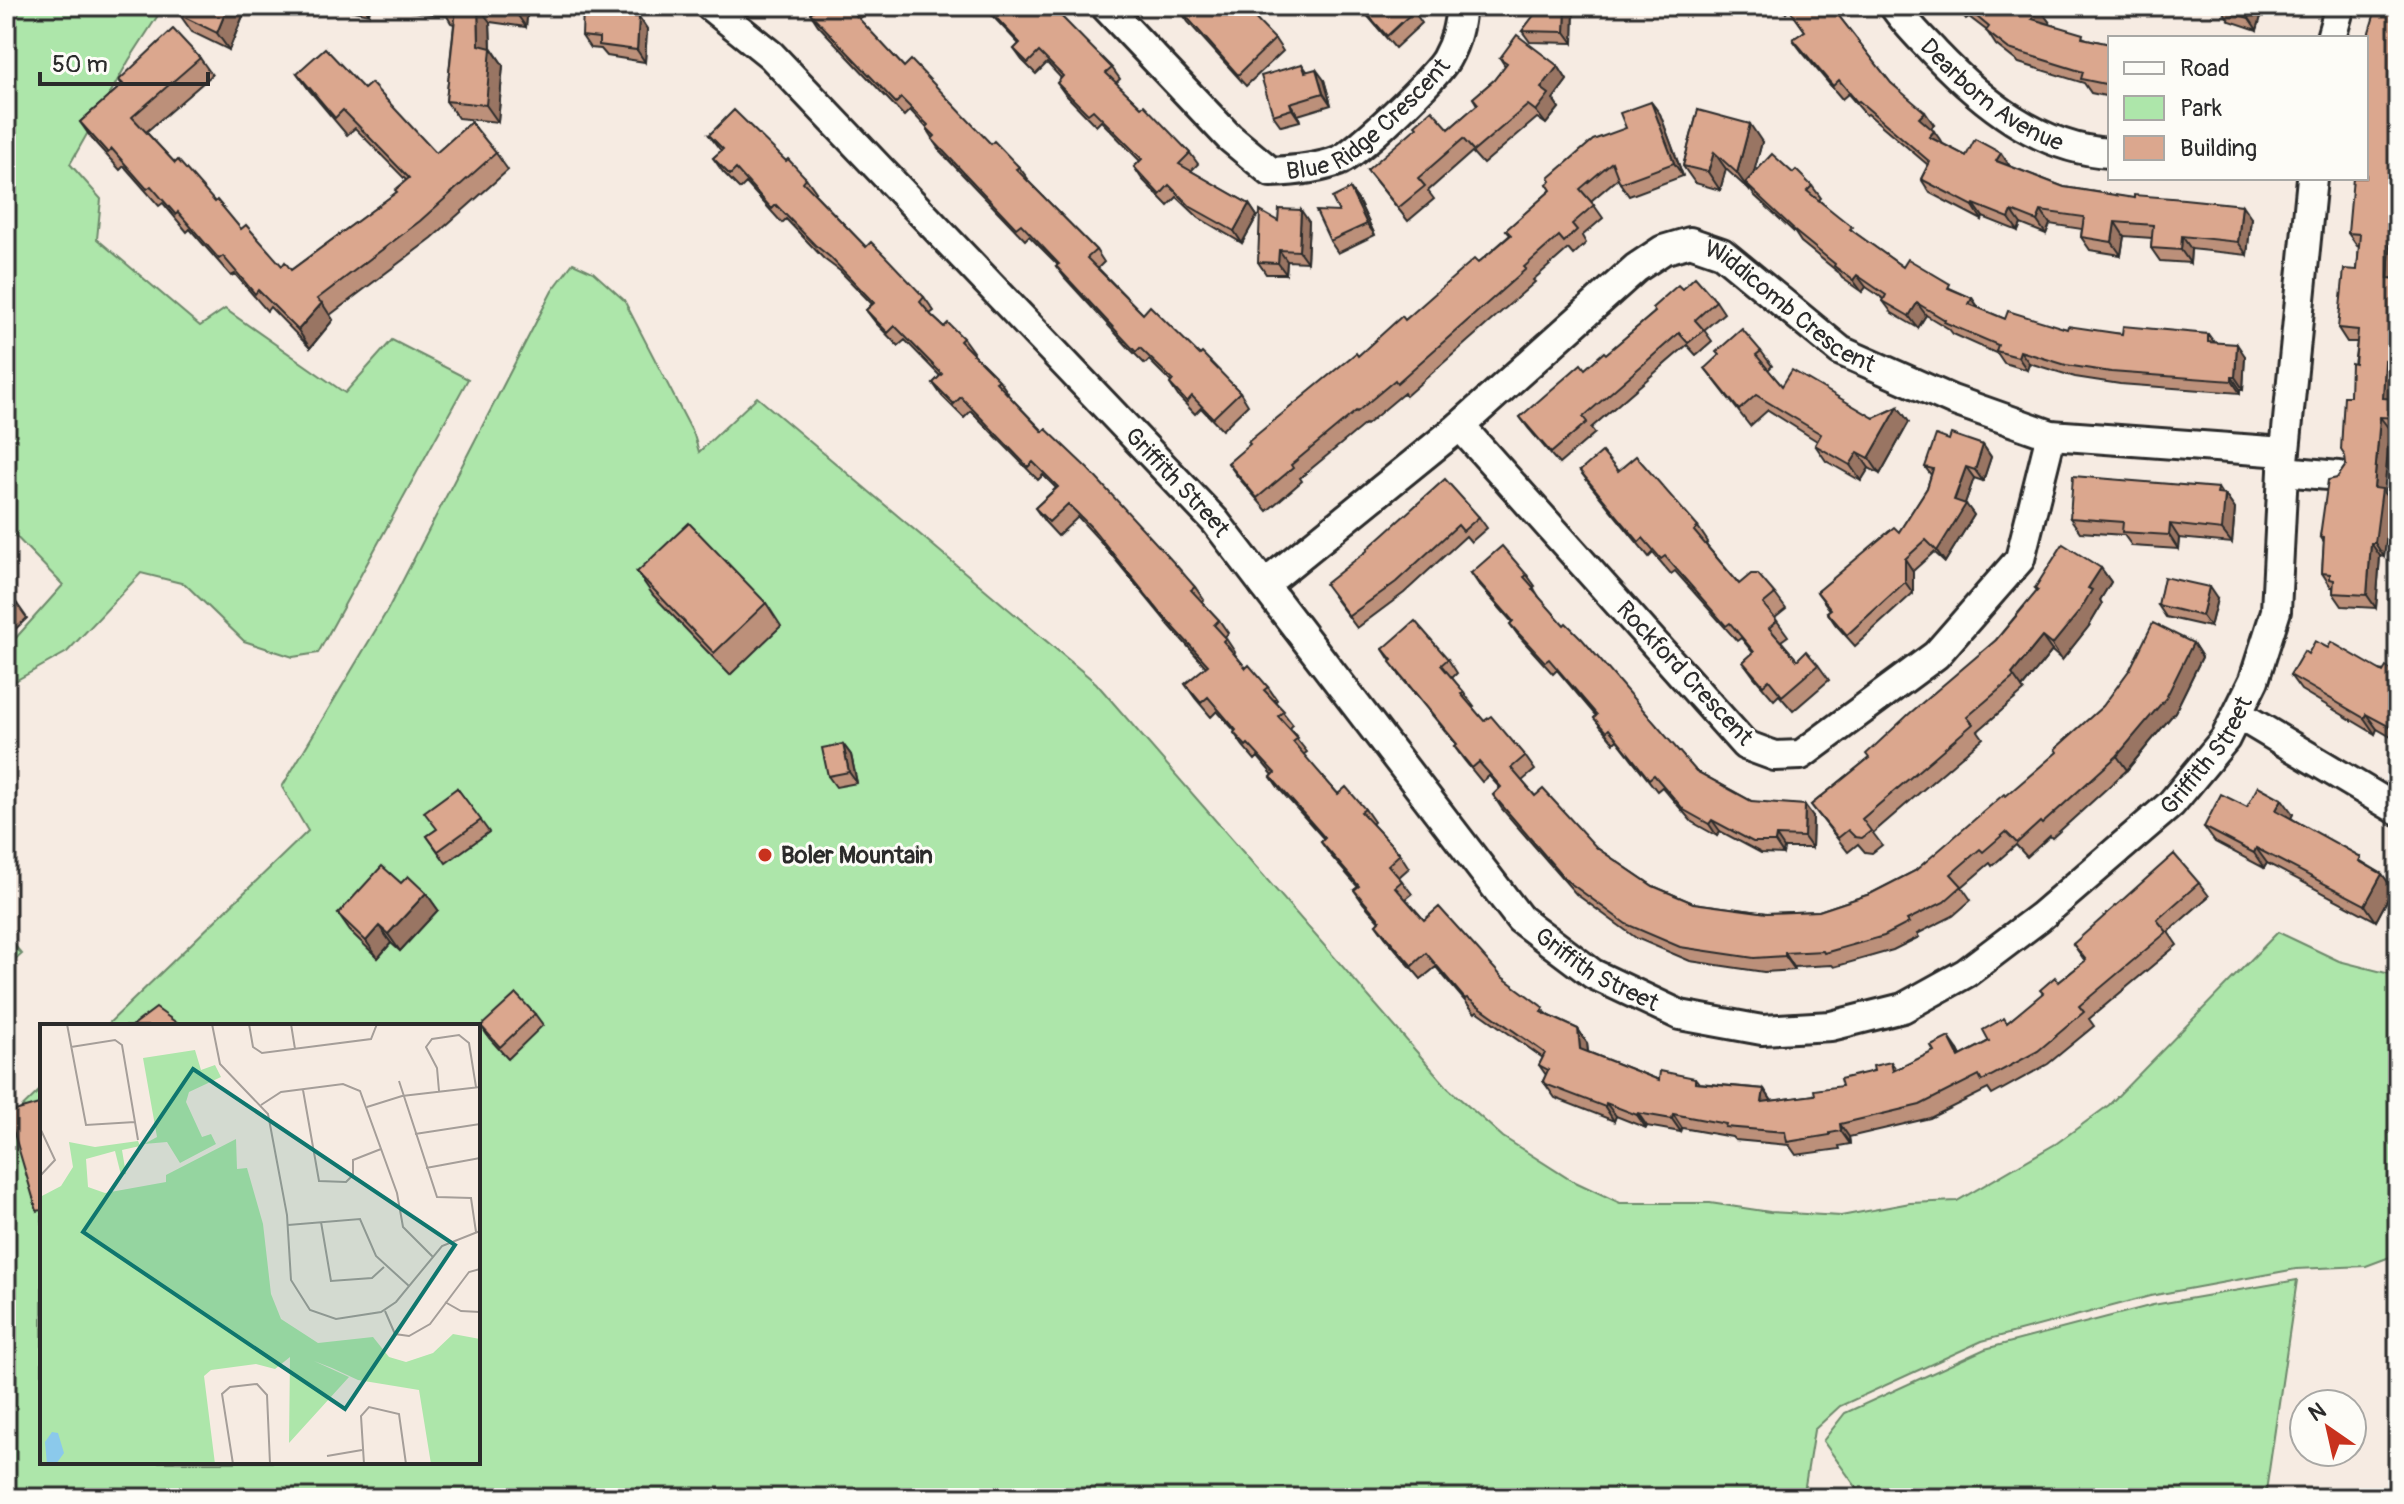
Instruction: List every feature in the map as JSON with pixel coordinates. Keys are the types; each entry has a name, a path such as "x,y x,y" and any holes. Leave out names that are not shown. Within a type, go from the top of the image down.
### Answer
{"street":[{"name":"Griffith Street","path":"710,6 771,55 1215,521 1520,919 1593,974 1680,1015 1762,1030 1831,1026 1903,1008 1966,973 2040,917 2171,804 2225,739 2254,680 2276,611 2284,462 2312,180"},
{"name":"Blue Ridge Crescent","path":"1105,6 1229,137 1271,172 1299,171 1341,160 1386,122 1444,62 1459,31 1461,6"},
{"name":"Dearborn Avenue","path":"1894,6 1903,20 1958,77 1996,109 2045,138 2108,153"},
{"path":"2332,36 2340,6"},
{"name":"Widdicomb Crescent","path":"1264,585 1460,426 1636,268 1663,250 1690,242 1722,253 1841,351 1952,400 2051,435 2284,462 2339,476"},
{"name":"Rockford Crescent","path":"1460,426 1745,745 1775,756 1801,755 1936,655 2020,559 2051,435"},
{"path":"2239,715 2398,810"}],"green space":[{"path":"6,6 164,6 129,60 70,164 101,199 97,239 200,326 225,309 345,393 392,340 468,379 318,653 293,657 244,641 185,584 141,573 67,652 6,686 6,649 63,585 6,526"},
{"name":"Boler Mountain","path":"573,263 593,272 624,300 694,435 699,452 757,397 1096,683 1449,1089 1503,1137 1569,1179 1620,1203 1710,1203 1770,1212 1841,1216 1910,1203 1957,1201 2057,1143 2109,1105 2278,932 2339,961 2398,976 2398,1254 2366,1266 2296,1269 2150,1296 1982,1341 1840,1406 1814,1430 1803,1498 6,1498 6,1123 40,1090 40,1464 480,1464 480,1024 108,1024 308,831 282,787 387,611 552,291"},
{"path":"6,936 22,954 6,968"},
{"path":"2297,1280 2265,1498 1864,1498 1823,1441 1845,1413 1985,1349 2153,1305"}],"building":[{"path":"183,6 228,6 217,33 180,15"},
{"path":"439,6 478,6 479,45 491,48 486,105 446,101 456,9"},
{"path":"483,6 514,6 514,10"},
{"path":"583,6 604,7 604,14 639,17 637,50 599,45 599,38 582,36"},
{"path":"809,6 852,6 849,8 904,67 911,60 991,144 994,141 1019,167 1016,169 1096,250 1087,258 1143,314 1150,306 1240,392 1213,418 1192,396 1187,402 1170,384 1173,380 1140,348 1136,352 1021,224 1016,228 932,139 935,136 926,127 928,125 901,98 896,103 810,13 813,11"},
{"path":"985,6 1047,6 1052,11 1054,9 1112,68 1106,73 1141,107 1144,105 1190,153 1179,164 1249,204 1234,231 1191,207 1169,185 1160,195 1134,167 1142,159 1093,110 1088,114 1057,83 1063,76 1039,52 1028,63 1014,49 1020,43"},
{"path":"1177,6 1243,6 1275,39 1238,75"},
{"path":"1360,6 1410,6 1414,11 1387,36"},
{"path":"1541,6 1566,6 1565,32 1522,31"},
{"path":"1787,6 1831,6 1891,83 1925,112 1919,118 1934,131 1929,137 1966,156 1975,139 2001,153 1996,161 2064,187 2134,198 2134,195 2242,205 2238,242 2182,236 2181,250 2151,248 2153,225 2115,222 2112,242 2081,237 2084,217 2041,211 2037,221 2012,211 2009,218 1973,206 1921,179 1930,162 1857,102 1839,80 1833,86 1793,39 1805,31"},
{"path":"1964,6 2036,6 2040,9 2032,19 2083,34 2082,38 2108,44 2108,85 2081,79 2083,72 2009,49 1986,31 1989,27"},
{"path":"2223,6 2253,6 2249,18 2222,10"},
{"path":"2377,6 2398,6 2398,91 2393,149 2398,150 2398,177 2394,176 2388,278 2398,279 2398,310 2393,362 2385,361 2383,398 2398,399 2398,418 2380,417 2374,488 2382,489 2375,543 2371,543 2367,595 2333,593 2334,580 2330,579 2330,574 2322,573 2324,537 2320,536 2328,480 2337,478 2346,465 2341,450 2344,396 2350,396 2351,363 2355,364 2358,330 2338,328 2344,269 2357,270 2360,234 2348,233 2353,180 2368,180 2369,32"},
{"path":"173,29 200,58 132,117 175,163 178,160 215,202 217,200 241,229 246,225 282,266 285,262 291,270 397,192 395,190 409,178 343,110 335,118 297,73 325,48 364,89 371,83 436,153 471,122 496,153 420,221 317,299 322,303 298,330 258,290 255,294 223,256 219,259 178,212 176,215 151,186 147,189 112,149 108,153 80,122 123,84 119,80"},
{"path":"1517,35 1558,66 1541,88 1549,94 1536,111 1528,105 1474,151 1463,139 1418,178 1425,186 1398,208 1367,170 1432,110 1449,129 1478,104 1473,98 1494,80 1507,63 1500,58"},
{"path":"1302,64 1305,72 1316,69 1323,93 1290,103 1292,109 1273,115 1261,76"},
{"path":"1651,102 1674,163 1620,183 1612,162 1580,189 1594,205 1572,224 1577,230 1564,242 1559,236 1397,383 1395,380 1356,411 1257,498 1228,463 1250,444 1248,442 1356,353 1358,356 1402,316 1405,320 1474,259 1478,263 1511,235 1506,230 1551,190 1547,184 1551,181 1549,178 1593,140 1626,128 1620,113"},
{"path":"734,110 786,161 788,159 806,178 803,182 866,247 871,242 886,257 924,297 920,302 931,315 944,327 948,323 963,338 960,341 999,380 996,382 1043,432 1046,429 1088,469 1195,587 1191,590 1219,620 1214,625 1226,638 1223,641 1246,668 1249,665 1268,687 1264,690 1284,711 1278,716 1298,738 1293,742 1338,794 1346,787 1365,809 1361,812 1400,854 1388,865 1402,881 1395,887 1424,920 1439,907 1502,977 1544,1008 1541,1012 1578,1029 1580,1049 1659,1080 1660,1071 1695,1078 1695,1083 1764,1089 1762,1102 1815,1095 1814,1090 1842,1086 1840,1079 1874,1071 1873,1066 1891,1062 1893,1071 1934,1051 1931,1046 1949,1037 1959,1057 1989,1041 1983,1030 2004,1018 2007,1023 2043,993 2040,990 2055,977 2059,982 2086,960 2073,944 2174,854 2199,883 2157,920 2167,932 2079,1006 2084,1012 2038,1051 1982,1081 1979,1075 1920,1105 1840,1124 1841,1131 1830,1135 1787,1142 1785,1132 1725,1127 1726,1124 1673,1114 1672,1119 1637,1115 1606,1103 1605,1107 1545,1084 1543,1081 1548,1070 1539,1065 1545,1053 1465,999 1426,953 1412,966 1376,924 1380,920 1354,890 1359,886 1321,842 1325,838 1271,777 1275,773 1234,733 1236,730 1208,697 1201,703 1185,684 1208,665 1159,611 1092,528 1068,504 1049,522 1035,508 1058,487 1033,462 1028,467 961,397 954,404 933,383 942,374 895,326 888,333 866,310 874,303 830,257 776,205 772,209 736,169 730,175 713,158 723,149 709,135"},
{"path":"1698,110 1750,124 1737,173 1714,152 1708,172 1683,166"},
{"path":"1772,154 1793,173 1796,170 1812,186 1807,191 1852,227 1850,229 1903,267 1908,259 1950,284 1948,288 1972,298 1969,304 2005,319 2008,311 2067,329 2068,326 2122,334 2123,326 2208,334 2208,342 2237,344 2235,377 2232,381 2111,372 2066,365 2020,351 2018,357 1996,351 1998,345 1944,322 1917,303 1909,316 1883,301 1886,295 1857,275 1853,280 1834,266 1745,183"},
{"path":"1350,189 1367,224 1330,241 1316,211 1339,212 1332,198"},
{"path":"1279,209 1301,210 1299,251 1279,250 1278,263 1258,262 1260,211 1278,221"},
{"path":"1695,277 1716,301 1695,320 1704,330 1688,343 1679,333 1583,417 1587,422 1551,453 1520,417 1581,364 1585,369 1604,352 1606,354 1655,312 1652,308 1678,285 1682,289"},
{"path":"1742,329 1761,351 1756,355 1782,386 1792,370 1874,418 1898,407 1869,458 1858,452 1850,465 1815,445 1821,434 1756,395 1739,410 1705,368 1719,355 1716,352"},
{"path":"1951,434 1983,445 1975,470 1966,467 1954,500 1966,504 1937,551 1926,540 1905,559 1905,582 1847,635 1827,612 1831,609 1817,592 1894,527 1899,532 1927,488 1933,469 1925,467 1936,435 1949,440"},
{"path":"1602,452 1618,471 1636,456 1698,527 1694,531 1739,584 1751,574 1758,574 1775,594 1763,604 1777,621 1769,628 1797,660 1806,651 1818,665 1782,696 1769,680 1763,685 1743,662 1754,652 1730,623 1726,626 1665,556 1661,559 1643,538 1639,542 1580,471"},
{"path":"2073,476 2218,488 2217,494 2225,495 2222,530 2170,524 2169,535 2122,532 2123,522 2070,518"},
{"path":"1445,479 1479,517 1463,531 1458,525 1396,582 1349,616 1325,584 1368,550"},
{"path":"689,523 766,603 714,653 637,572"},
{"path":"2063,544 2101,568 2088,588 2092,590 2079,612 2052,645 2042,637 2012,674 2014,677 1967,717 1973,724 1862,819 1871,831 1862,838 1855,837 1848,830 1838,838 1811,805 1869,758 1866,754 1909,714 1996,640 2038,590 2035,588"},
{"path":"1502,546 1527,575 1524,577 1532,589 1564,625 1566,623 1582,639 1696,771 1751,801 1805,805 1804,837 1776,836 1775,842 1753,842 1712,820 1709,824 1684,810 1654,775 1649,779 1609,729 1606,732 1594,718 1597,715 1549,659 1545,662 1510,624 1513,621 1471,573"},
{"path":"2164,577 2209,587 2202,616 2158,605"},
{"path":"6,592 17,604 6,615"},
{"path":"1415,621 1448,659 1441,665 1464,692 1461,694 1484,721 1491,716 1525,756 1511,768 1535,796 1543,789 1597,848 1653,886 1693,903 1767,913 1819,911 1870,894 1915,871 2057,752 2055,749 2103,706 2130,669 2153,623 2193,643 2166,698 2117,756 2017,843 2006,832 1983,852 1980,849 1951,874 1962,886 1944,902 1907,920 1909,923 1884,936 1824,953 1785,953 1785,956 1754,958 1680,947 1626,924 1566,880 1493,795 1501,787 1479,762 1472,768 1454,746 1457,744 1390,662 1392,660 1383,649"},
{"path":"2315,641 2328,648 2331,642 2383,672 2386,667 2398,674 2398,725 2393,722 2390,727 2366,714 2364,718 2290,675 2304,651 2308,654"},
{"path":"843,744 849,772 828,776 822,748"},
{"path":"2258,786 2282,799 2276,810 2361,857 2359,861 2382,874 2365,905 2256,848 2254,853 2204,827 2221,794 2247,807"},
{"path":"457,788 481,820 438,851 427,836 437,829 424,812"},
{"path":"382,866 401,883 408,876 426,893 388,934 379,926 366,941 338,914"},
{"path":"516,994 535,1014 500,1047 481,1026"},
{"path":"156,1008 178,1024 135,1024"},
{"path":"40,1104 40,1210 37,1211 8,1113"}],"place":[{"name":"Boler Mountain","path":"765,855"}]}
